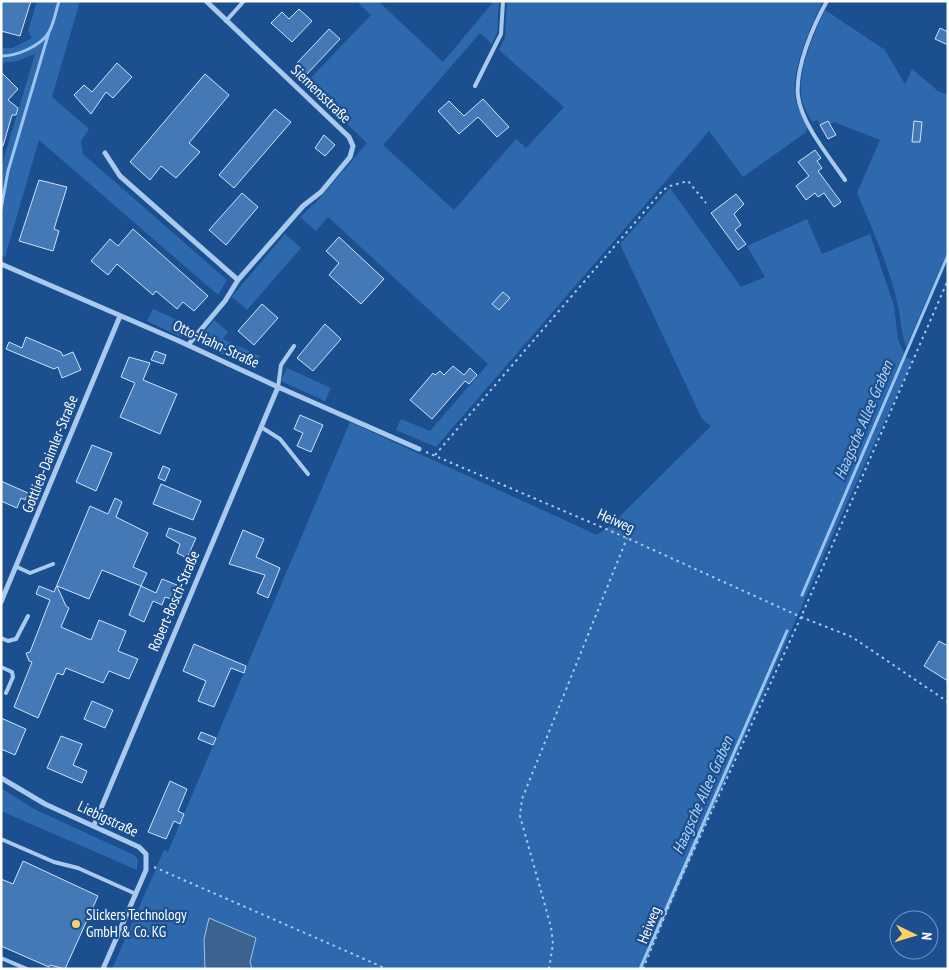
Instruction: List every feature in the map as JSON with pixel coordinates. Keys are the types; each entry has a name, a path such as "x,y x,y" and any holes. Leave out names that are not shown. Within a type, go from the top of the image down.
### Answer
{"street":[{"name":"Siemensstraße","path":"188,345 225,301 238,280 303,206 321,192 350,157 353,146 349,137 206,1"},
{"path":"105,152 120,176 238,280"},
{"name":"Otto-Hahn-Straße","path":"1,264 420,449"},
{"name":"Gottlieb-Daimler-Straße","path":"1,602 120,316"},
{"name":"Robert-Bosch-Straße","path":"94,826 278,387"},
{"name":"Liebigstraße","path":"1,778 45,804 139,847 146,854 147,864"},
{"path":"103,969 147,864"}],"lane":[{"path":"226,21 244,1"},
{"path":"475,86 501,34 503,1"},
{"path":"827,1 811,35 798,82 798,97 802,110 813,131 845,180"},
{"path":"278,387 281,365 294,346"},
{"path":"261,427 280,439 308,474"},
{"path":"17,567 30,573 53,564"},
{"path":"1,638 8,641 16,640 28,616"},
{"path":"1,667 12,672 13,677 6,693"},
{"path":"1,839 54,862 78,868 136,894"},
{"path":"1,958 27,969"}],"path":[{"path":"435,455 663,190 688,181 706,203"},
{"name":"Heiweg","path":"643,969 676,889 801,617 948,280"},
{"name":"Heiweg","path":"420,449 627,538 801,617 852,637 948,702"},
{"path":"549,969 553,944 551,927 520,816 522,799 627,538"},
{"path":"147,864 387,969"}],"shaded area":[{"path":"37,1 80,1 52,97 89,129 81,141 83,154 227,280 218,295 39,140 5,257 1,255 1,168 35,54 17,61 1,63 1,48 12,48 32,38 28,31"},
{"path":"357,1 378,1 443,62 494,1 499,1 497,33 492,44 480,33 383,145 454,210 516,139 526,148 564,107 499,50 505,37 507,1 823,1 803,47 796,72 795,95 800,112 808,127 805,133 743,177 709,131 436,447 396,430 401,419 430,431 488,364 328,217 316,231 300,217 320,198 367,143 305,84 371,15"},
{"path":"825,10 885,50 905,84 912,69 938,91 948,95 948,250 906,347 895,291 880,248 857,193 880,140 834,122 830,124 828,121 820,125 817,120 812,122 802,101 802,73 812,39"},
{"path":"670,188 741,287 765,277 747,246 807,219 822,254 870,234 894,306 898,339 904,353 875,420 904,357 911,359 911,364 846,505 643,969 112,969 164,850 168,852 350,422 597,535 612,524 711,426 702,419 620,244"},
{"path":"285,234 301,248 247,310 232,297 233,295"},
{"path":"153,309 191,326 181,337 147,321"},
{"path":"214,320 228,332 223,339 260,356 254,369 204,346 202,335"},
{"path":"287,368 331,388 325,401 281,381"},
{"path":"1,788 34,809 134,855 138,860 137,870 1,811"},
{"path":"209,918 256,938 250,962 252,969 205,969 204,939"}],"building":[{"path":"1,1 31,1 20,36 1,31"},
{"path":"299,9 312,21 292,42 271,23 282,12 289,19"},
{"path":"940,28 948,32 948,45 935,39"},
{"path":"329,29 340,39 307,74 296,64"},
{"path":"117,63 132,77 113,98 106,92 91,114 74,95 84,85 92,92"},
{"path":"1,72 18,89 8,100 18,108 16,115 12,115 3,146 1,146"},
{"path":"205,74 229,95 189,143 200,152 176,178 161,166 150,180 130,162"},
{"path":"483,99 509,127 497,137 478,117 459,134 438,111 449,101 464,116"},
{"path":"275,109 291,122 234,188 219,175"},
{"path":"828,121 836,135 828,139 820,125"},
{"path":"914,121 922,122 920,142 912,142"},
{"path":"324,135 335,145 325,156 315,148"},
{"path":"815,150 821,158 817,161 822,168 818,171 841,202 834,207 824,193 818,197 815,193 806,200 796,186 809,176 798,162"},
{"path":"39,180 67,187 54,229 59,231 53,251 19,241"},
{"path":"242,193 258,207 226,245 209,230"},
{"path":"736,194 744,204 734,214 741,225 735,230 746,244 738,250 711,213"},
{"path":"133,229 208,296 194,311 183,302 177,309 156,291 153,295 117,264 108,275 91,261 110,239 118,246"},
{"path":"339,237 384,279 361,304 329,275 339,263 326,251"},
{"path":"503,292 510,298 499,310 492,304"},
{"path":"262,304 278,318 254,345 238,331"},
{"path":"325,324 341,339 313,371 297,358"},
{"path":"26,337 61,352 63,356 73,352 81,370 62,378 58,367 54,369 6,349 9,342 22,348"},
{"path":"155,351 166,355 163,364 151,360"},
{"path":"129,357 150,363 143,380 177,394 160,434 120,417 135,383 121,377"},
{"path":"453,366 464,375 470,368 477,375 469,384 465,381 432,419 410,400 433,373 435,375 440,371 444,375"},
{"path":"300,415 323,425 311,452 297,446 303,433 294,429"},
{"path":"92,445 112,453 96,491 76,482"},
{"path":"163,466 170,469 165,481 158,478"},
{"path":"1,481 28,493 25,500 21,498 17,508 1,501"},
{"path":"161,484 201,501 193,520 153,504"},
{"path":"115,498 122,502 116,517 148,533 133,567 147,573 141,586 102,570 89,599 57,586 66,606 69,608 61,627 91,640 99,620 126,631 118,651 138,659 129,679 109,671 103,683 66,668 63,675 57,673 38,718 14,707 32,662 29,661 26,653 30,652 50,600 36,594 39,586 54,592 90,506 108,514"},
{"path":"169,528 196,538 187,558 177,553 180,544 166,536"},
{"path":"243,530 264,539 256,557 280,568 268,598 257,593 265,575 229,564"},
{"path":"162,579 177,585 171,599 165,597 162,605 153,601 144,622 129,615 141,586 156,593"},
{"path":"939,641 948,646 948,681 924,666"},
{"path":"194,644 246,666 244,673 231,668 214,707 198,701 206,681 183,671"},
{"path":"92,701 113,710 105,728 84,719"},
{"path":"1,718 26,729 15,755 1,749"},
{"path":"201,732 216,738 213,745 198,739"},
{"path":"61,736 82,744 73,765 87,771 82,783 47,768"},
{"path":"170,781 187,789 178,811 184,814 180,824 174,821 166,839 148,832"},
{"path":"23,861 98,896 65,969 50,965 49,967 1,946 1,879 13,884"}],"waterway":[{"path":"1,56 7,56 28,49 40,42 49,32 59,1"},
{"path":"1,209 8,171 49,32"},
{"name":"Haagsche Allee Graben","path":"802,595 948,255"},
{"name":"Haagsche Allee Graben","path":"640,969 787,631"}],"place":[{"name":"Slickers Technology GmbH & Co. KG","path":"76,924"}]}
